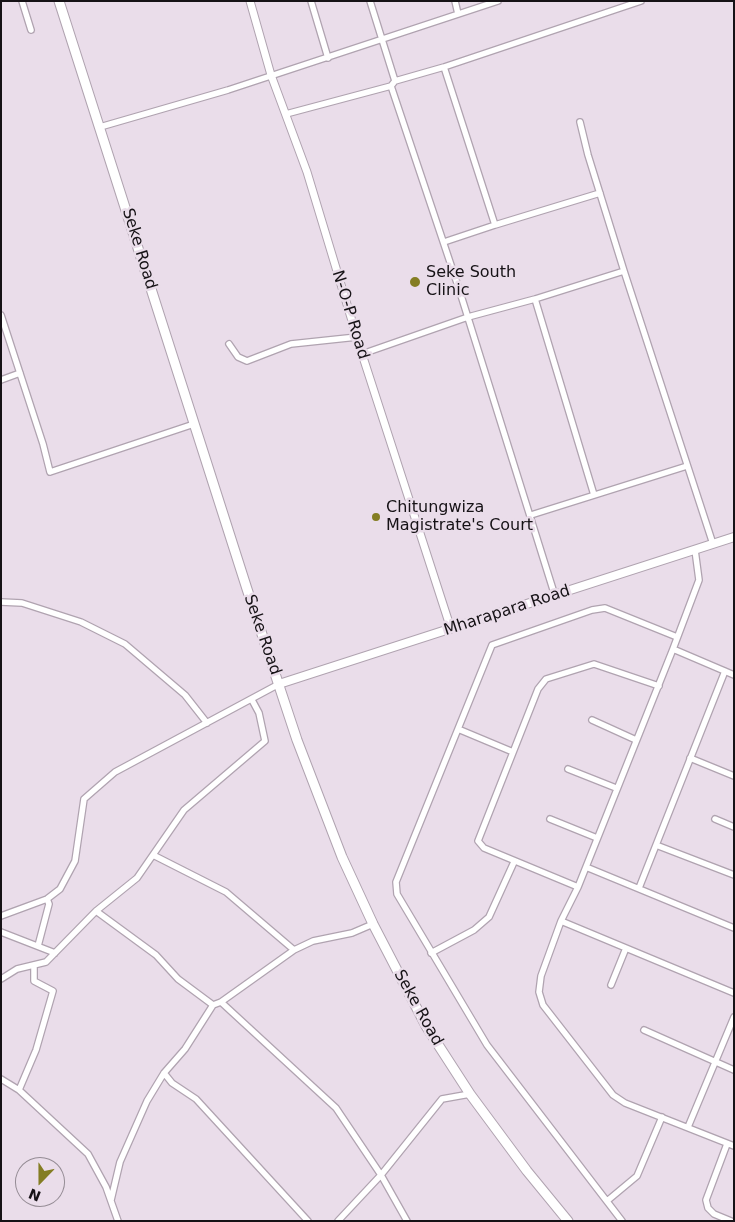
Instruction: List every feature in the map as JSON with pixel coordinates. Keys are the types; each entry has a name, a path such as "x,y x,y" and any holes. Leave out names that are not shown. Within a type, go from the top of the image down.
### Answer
{"main road":[{"name":"Seke Road","path":"59,1 297,740 332,832 373,924 426,1026 470,1094 527,1171 568,1221"},
{"name":"Mharapara Road","path":"279,684 734,537"}],"street":[{"path":"22,1 30,30"},
{"name":"N-O-P Road","path":"250,1 272,75 307,172 362,354 451,629"},
{"path":"311,1 328,58"},
{"path":"370,1 393,83 555,596"},
{"path":"455,1 458,14"},
{"path":"100,127 328,58 498,1"},
{"path":"286,114 444,67 641,1"},
{"path":"444,67 495,225"},
{"path":"580,122 624,271 713,544"},
{"path":"444,242 600,193"},
{"path":"362,354 468,317 535,299 624,271"},
{"path":"535,299 594,495"},
{"path":"1,315 44,444 50,472 194,424"},
{"path":"229,344 238,357 247,361 291,344 357,337"},
{"path":"1,380 20,373"},
{"path":"530,515 687,466"},
{"path":"695,550 698,580 674,650 616,788 578,887 561,921 541,976 538,992 543,1005 613,1095 625,1104 734,1146"},
{"path":"1,602 22,603 81,622 125,644 185,695 207,723"},
{"path":"622,1221 486,1045 397,894 396,882 492,646 592,610 605,608 678,638"},
{"path":"674,650 734,675"},
{"path":"578,887 514,862 484,848 478,841 538,689 546,680 594,664 659,686"},
{"path":"639,888 725,672"},
{"path":"1,916 47,899 60,889 75,861 84,799 115,772 279,684"},
{"path":"1,979 16,969 46,962 96,911 137,878 184,810 265,741 260,713 252,700"},
{"path":"592,720 636,740"},
{"path":"458,729 513,752"},
{"path":"690,758 734,776"},
{"path":"568,769 616,788"},
{"path":"550,819 597,838"},
{"path":"715,819 734,827"},
{"path":"656,845 734,875"},
{"path":"153,854 226,892 294,950"},
{"path":"431,953 474,930 489,917 514,862"},
{"path":"586,867 734,928"},
{"path":"38,946 49,904 47,899"},
{"path":"96,911 156,956 178,979 212,1005"},
{"path":"561,921 734,992"},
{"path":"111,1200 120,1162 147,1101 164,1073 185,1049 212,1005 221,1002 294,950 314,941 352,933 373,924"},
{"path":"1,932 55,953"},
{"path":"611,985 626,948"},
{"path":"19,1090 36,1050 54,991 34,981 34,965"},
{"path":"221,1002 336,1108 382,1175 407,1221"},
{"path":"688,1127 734,1017"},
{"path":"644,1030 734,1070"},
{"path":"164,1073 172,1083 196,1099 308,1221"},
{"path":"1,1079 19,1090 88,1154 111,1200 118,1221"},
{"path":"338,1221 382,1175 442,1099 470,1094"},
{"path":"607,1201 637,1176 662,1117"},
{"path":"727,1144 706,1200 708,1208 714,1214 731,1221"}],"place":[{"name":"Seke South Clinic","path":"415,282"},
{"name":"Chitungwiza Magistrate's Court","path":"376,517"}]}
